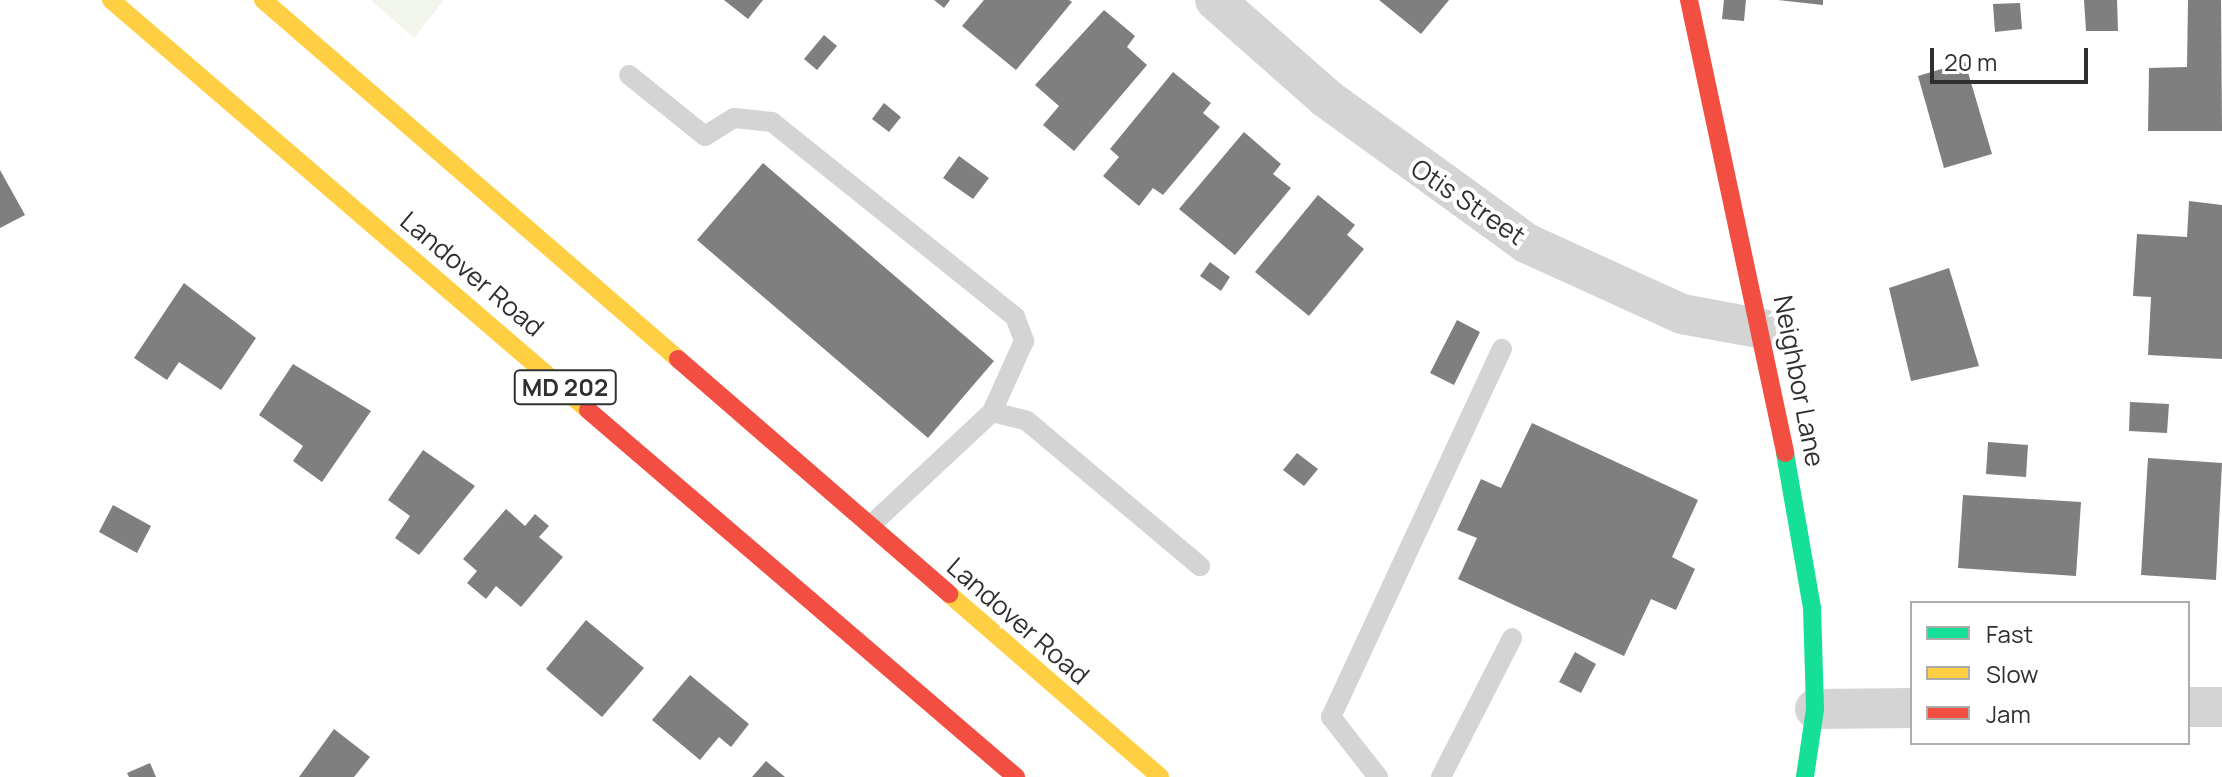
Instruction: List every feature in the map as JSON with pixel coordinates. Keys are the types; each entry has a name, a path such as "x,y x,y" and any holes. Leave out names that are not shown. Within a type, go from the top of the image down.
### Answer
{"main road":[{"name":"Landover Road","path":"111,0 1016,777"},
{"name":"Landover Road","path":"263,0 872,524 1160,777"},
{"name":"Neighbor Lane","path":"1689,0 1763,329 1812,607 1815,709 1805,777"}],"street":[{"name":"Otis Street","path":"1215,0 1326,98 1526,243 1682,314 1763,329"},
{"path":"2190,707 2222,707"},
{"path":"1815,709 1910,708"}],"lane":[{"path":"629,75 705,136 734,118 772,122 1015,317 1024,341 992,412 872,524"},
{"path":"1378,777 1331,717 1502,349"},
{"path":"992,412 1027,421 1200,566"},
{"path":"1441,777 1512,638"}],"shaded area":[{"path":"371,0 444,0 414,38"}],"building":[{"path":"724,0 763,0 748,19"},
{"path":"934,0 950,0 944,8"},
{"path":"984,0 1072,2 1016,70 962,26"},
{"path":"1379,0 1449,0 1421,34"},
{"path":"1724,0 1746,0 1744,21 1722,19"},
{"path":"1777,0 1823,0 1823,5"},
{"path":"2084,0 2117,0 2118,31 2086,31"},
{"path":"2188,0 2221,0 2222,131 2148,131 2149,68 2187,67"},
{"path":"2020,3 2022,29 1995,32 1993,4"},
{"path":"1104,10 1135,36 1127,47 1147,65 1074,151 1043,125 1059,106 1035,85"},
{"path":"824,35 837,46 817,70 804,59"},
{"path":"1965,62 1992,154 1944,168 1918,76"},
{"path":"1173,72 1211,103 1203,113 1220,127 1163,195 1153,188 1139,206 1103,176 1119,157 1110,149"},
{"path":"884,103 901,117 889,132 872,119"},
{"path":"1244,132 1281,164 1273,174 1291,188 1235,255 1179,209"},
{"path":"959,156 989,178 973,199 943,178"},
{"path":"763,163 994,361 928,438 697,240"},
{"path":"0,170 25,215 0,228"},
{"path":"1318,195 1355,225 1347,235 1364,249 1309,316 1255,272"},
{"path":"2189,201 2222,205 2222,359 2148,355 2151,297 2133,296 2137,234 2187,237"},
{"path":"1210,262 1230,277 1221,291 1200,276"},
{"path":"1949,268 1979,366 1911,381 1889,288"},
{"path":"184,283 256,338 221,390 179,362 167,380 134,358"},
{"path":"1457,320 1480,332 1454,385 1430,373"},
{"path":"293,364 371,411 322,482 293,461 303,446 259,415"},
{"path":"2130,402 2169,404 2167,433 2129,431"},
{"path":"1532,423 1698,500 1672,557 1695,569 1676,610 1651,599 1624,656 1458,579 1477,538 1457,530 1481,479 1501,488"},
{"path":"1988,442 2028,445 2026,477 1986,474"},
{"path":"423,450 475,486 419,555 395,538 410,516 388,500"},
{"path":"1297,453 1318,469 1304,486 1283,470"},
{"path":"2148,458 2222,463 2216,580 2141,575"},
{"path":"1963,495 2081,502 2076,576 1958,568"},
{"path":"113,505 151,526 137,553 99,532"},
{"path":"506,509 525,526 535,514 549,526 539,537 563,557 521,607 496,586 486,599 467,583 477,571 463,559"},
{"path":"586,620 644,668 602,717 546,669"},
{"path":"1575,652 1596,664 1581,693 1559,682"},
{"path":"690,675 749,724 731,747 719,737 700,760 652,720"},
{"path":"334,729 370,757 354,777 299,777"},
{"path":"766,761 785,777 752,777"},
{"path":"150,763 156,777 129,777 127,773"}],"traffic: fast":[{"path":"1785,453 1812,607 1815,709 1805,777"}],"traffic: slow":[{"path":"111,0 588,410"},
{"path":"263,0 678,359"},
{"path":"949,594 1160,777"}],"traffic: jam":[{"path":"1689,0 1785,453"},
{"path":"678,359 949,594"},
{"path":"588,410 1016,777"}]}
